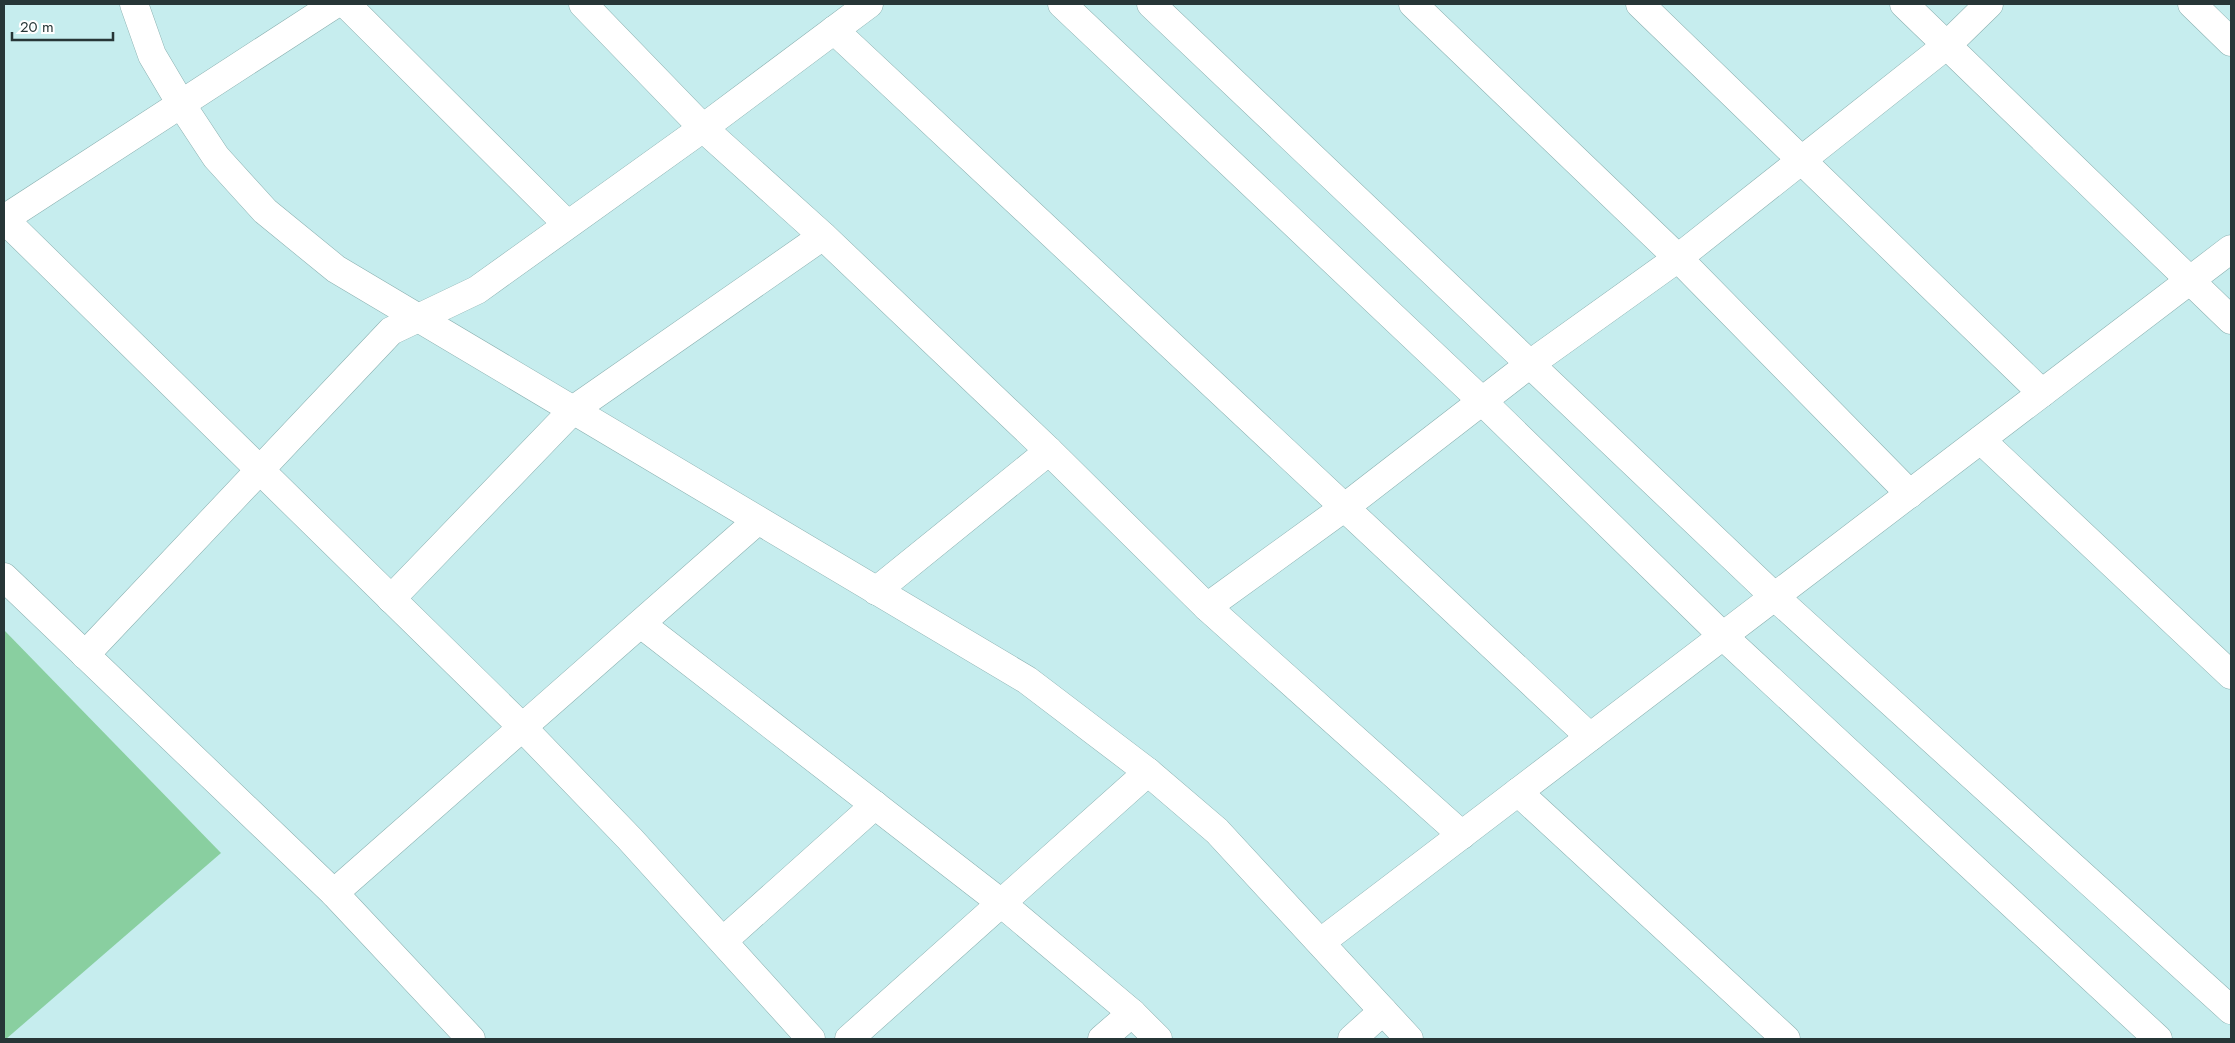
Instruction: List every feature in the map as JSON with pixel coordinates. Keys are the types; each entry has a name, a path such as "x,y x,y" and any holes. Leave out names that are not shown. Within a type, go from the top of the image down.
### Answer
{"street":[{"path":"134,4 152,55 216,157 265,211 336,269 1027,680 1148,772 1217,831 1409,1039"},
{"path":"335,4 4,219 522,727 630,838 811,1039"},
{"path":"346,4 567,224"},
{"path":"583,4 704,128 823,236 1049,452 1207,607 1462,835"},
{"path":"84,655 392,331 477,290 704,128 868,4"},
{"path":"1062,4 1482,401 1723,636 2158,1039"},
{"path":"1151,4 1775,597 2231,1010"},
{"path":"1413,4 1678,258 1910,494"},
{"path":"1640,4 2042,393"},
{"path":"1904,4 2231,320"},
{"path":"1207,607 1345,507 1530,364 1678,258 1800,159 1947,46 1990,4"},
{"path":"2192,4 2231,42"},
{"path":"834,30 1590,737"},
{"path":"391,599 573,410 823,236"},
{"path":"1321,942 2231,249"},
{"path":"1981,440 2231,675"},
{"path":"876,591 1049,452"},
{"path":"334,893 757,521"},
{"path":"4,577 334,893 471,1039"},
{"path":"641,624 1000,902 1132,1013 1158,1039"},
{"path":"849,1039 1000,902 1148,772"},
{"path":"1518,792 1786,1039"},
{"path":"724,941 875,805"},
{"path":"1352,1039 1383,1010"},
{"path":"1102,1039 1132,1013"}],"green space":[{"path":"4,630 221,853 6,1039 4,1039"}]}
